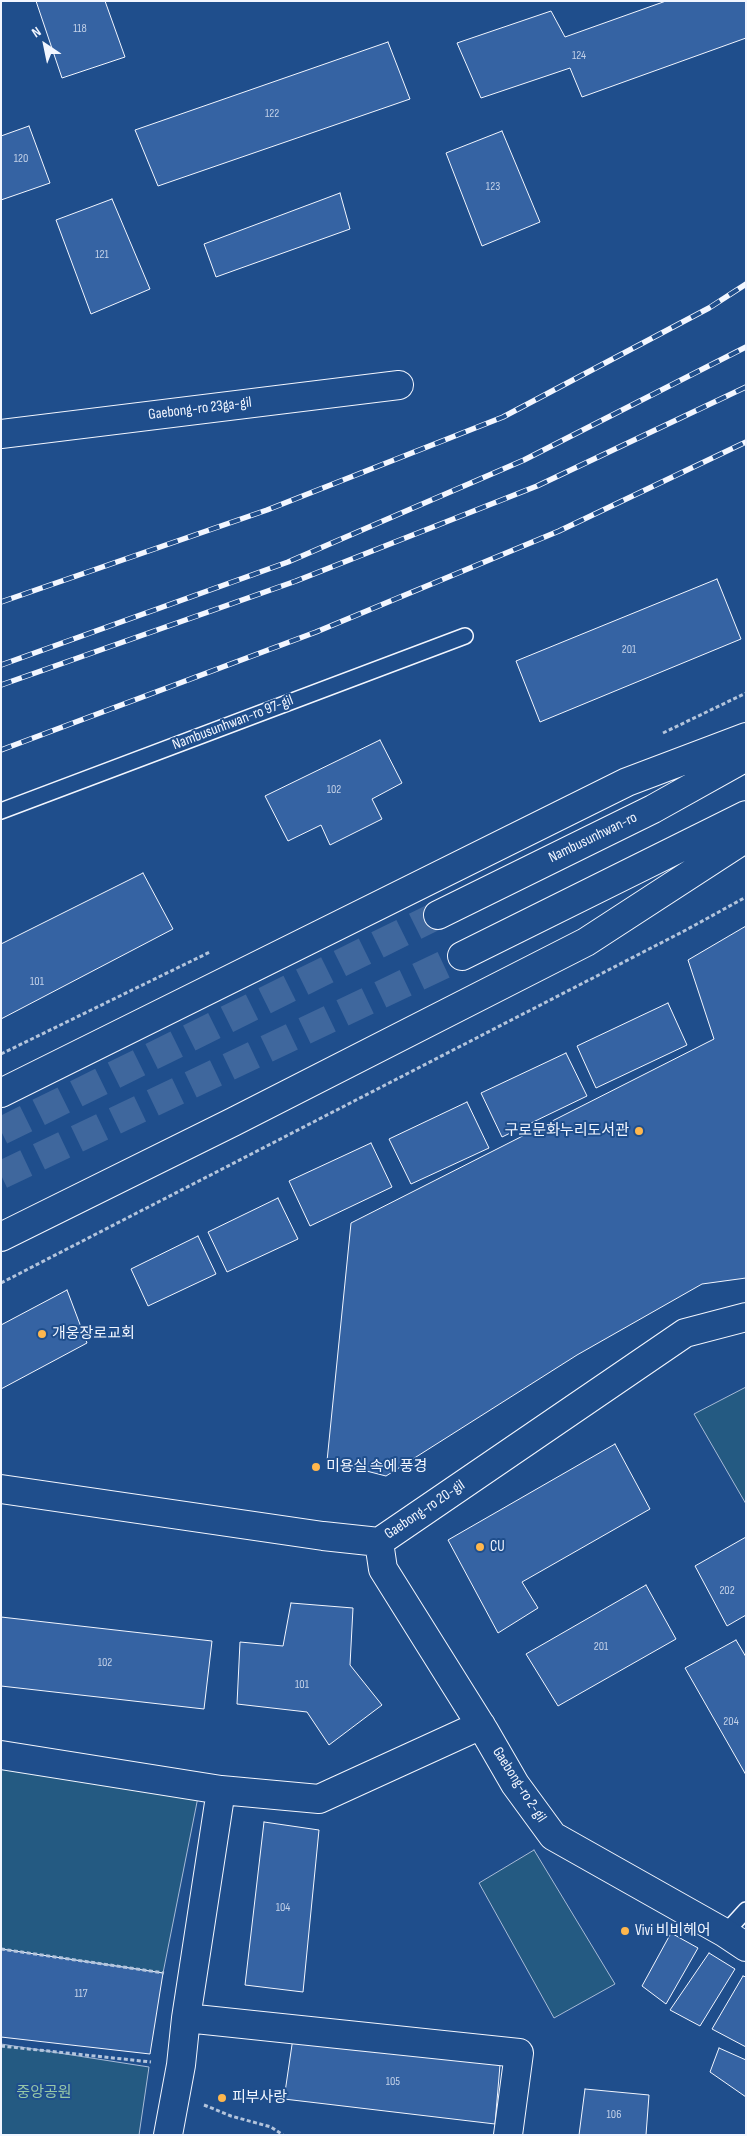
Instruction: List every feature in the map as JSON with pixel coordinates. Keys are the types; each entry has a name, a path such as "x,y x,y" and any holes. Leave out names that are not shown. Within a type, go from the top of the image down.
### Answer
{"street":[{"name":"Gaebong-ro 23ga-gil","path":"1,434 399,385"},
{"path":"1,1093 627,782 746,737"},
{"name":"Nambusunhwan-ro","path":"438,915 652,809 746,756"},
{"path":"462,956 746,815"},
{"path":"1,1237 224,1127 586,942 746,838"},
{"name":"Gaebong-ro 20-gil","path":"1,1489 322,1536 379,1542 685,1333 746,1317"},
{"name":"Gaebong-ro 2-gil","path":"379,1542 383,1569 516,1784 553,1836 736,1940"},
{"path":"1,1755 221,1790 319,1799 480,1725"},
{"path":"168,2135 181,2065 186,2018 221,1790"},
{"path":"186,2018 519,2053 508,2135"}],"lane":[{"name":"Nambusunhwan-ro 97-gil","path":"1,811 465,636"},
{"path":"736,1940 746,1910"}],"path":[{"path":"1,1283 746,897"},
{"path":"1,1948 193,1977"},
{"path":"1,2046 181,2065"},
{"path":"176,2093 231,2116 271,2127 283,2135"}],"green space":[{"path":"746,1387 746,1504 694,1414"},
{"path":"1,1755 200,1787 163,1973 1,1949"},
{"path":"534,1850 615,1984 554,2018 479,1883"},
{"name":"중앙공원","path":"1,2044 149,2067 139,2135 1,2135"}],"building":[{"path":"36,1 105,1 125,57 62,78"},
{"path":"666,1 746,1 746,38 582,97 570,68 481,98 457,43 551,11 565,37"},
{"path":"388,42 410,99 158,186 135,130"},
{"path":"29,126 50,183 1,200 1,136"},
{"path":"502,131 540,222 482,246 446,153"},
{"path":"340,193 350,229 216,277 204,244"},
{"path":"112,199 150,289 91,314 56,220"},
{"path":"717,579 741,639 540,722 516,661"},
{"path":"380,740 402,783 372,799 382,819 330,845 321,825 288,841 265,796"},
{"path":"143,873 173,929 1,1019 1,944"},
{"name":"구로문화누리도서관","path":"746,926 746,1278 702,1284 577,1355 386,1476 327,1461 351,1223 714,1039 688,960"},
{"path":"668,1003 687,1045 596,1088 577,1046"},
{"path":"566,1053 587,1096 502,1137 481,1093"},
{"path":"467,1102 489,1148 411,1184 389,1139"},
{"path":"371,1143 392,1187 310,1226 289,1181"},
{"path":"278,1198 298,1239 227,1272 208,1232"},
{"path":"198,1236 216,1274 148,1306 131,1269"},
{"name":"개웅장로교회","path":"67,1290 87,1343 1,1389 1,1325"},
{"path":"615,1444 650,1509 522,1582 538,1608 498,1633 448,1540"},
{"path":"746,1537 746,1615 727,1626 695,1566"},
{"path":"646,1585 676,1639 558,1706 526,1654"},
{"path":"291,1603 353,1608 350,1665 382,1705 329,1745 307,1712 237,1704 240,1642 283,1646"},
{"path":"1,1617 212,1641 204,1709 1,1686"},
{"path":"736,1640 746,1657 746,1775 685,1668"},
{"path":"264,1822 319,1830 303,1992 245,1985"},
{"path":"671,1933 698,1948 666,2004 642,1986"},
{"path":"1,1949 163,1973 150,2054 1,2037"},
{"path":"709,1953 735,1969 700,2026 670,2010"},
{"path":"743,1976 746,1977 746,2047 712,2029"},
{"path":"293,2038 500,2065 495,2124 284,2099"},
{"path":"719,2048 746,2060 746,2097 710,2072"},
{"path":"585,2089 649,2095 646,2135 579,2135"}],"tunnel":[{"path":"1,1131 438,915"},
{"path":"1,1175 462,956"}],"railway":[{"path":"1,602 267,510 503,417 709,308 746,284"},
{"path":"1,665 288,562 524,460 746,347"},
{"path":"1,685 296,581 537,486 746,387"},
{"path":"1,750 316,632 559,531 746,442"}],"place":[{"name":"구로문화누리도서관","path":"639,1131"},
{"name":"개웅장로교회","path":"42,1334"},
{"name":"미용실 속에 풍경","path":"316,1467"},
{"name":"CU","path":"480,1547"},
{"name":"Vivi 비비헤어","path":"625,1931"},
{"name":"피부사랑","path":"222,2098"}]}
